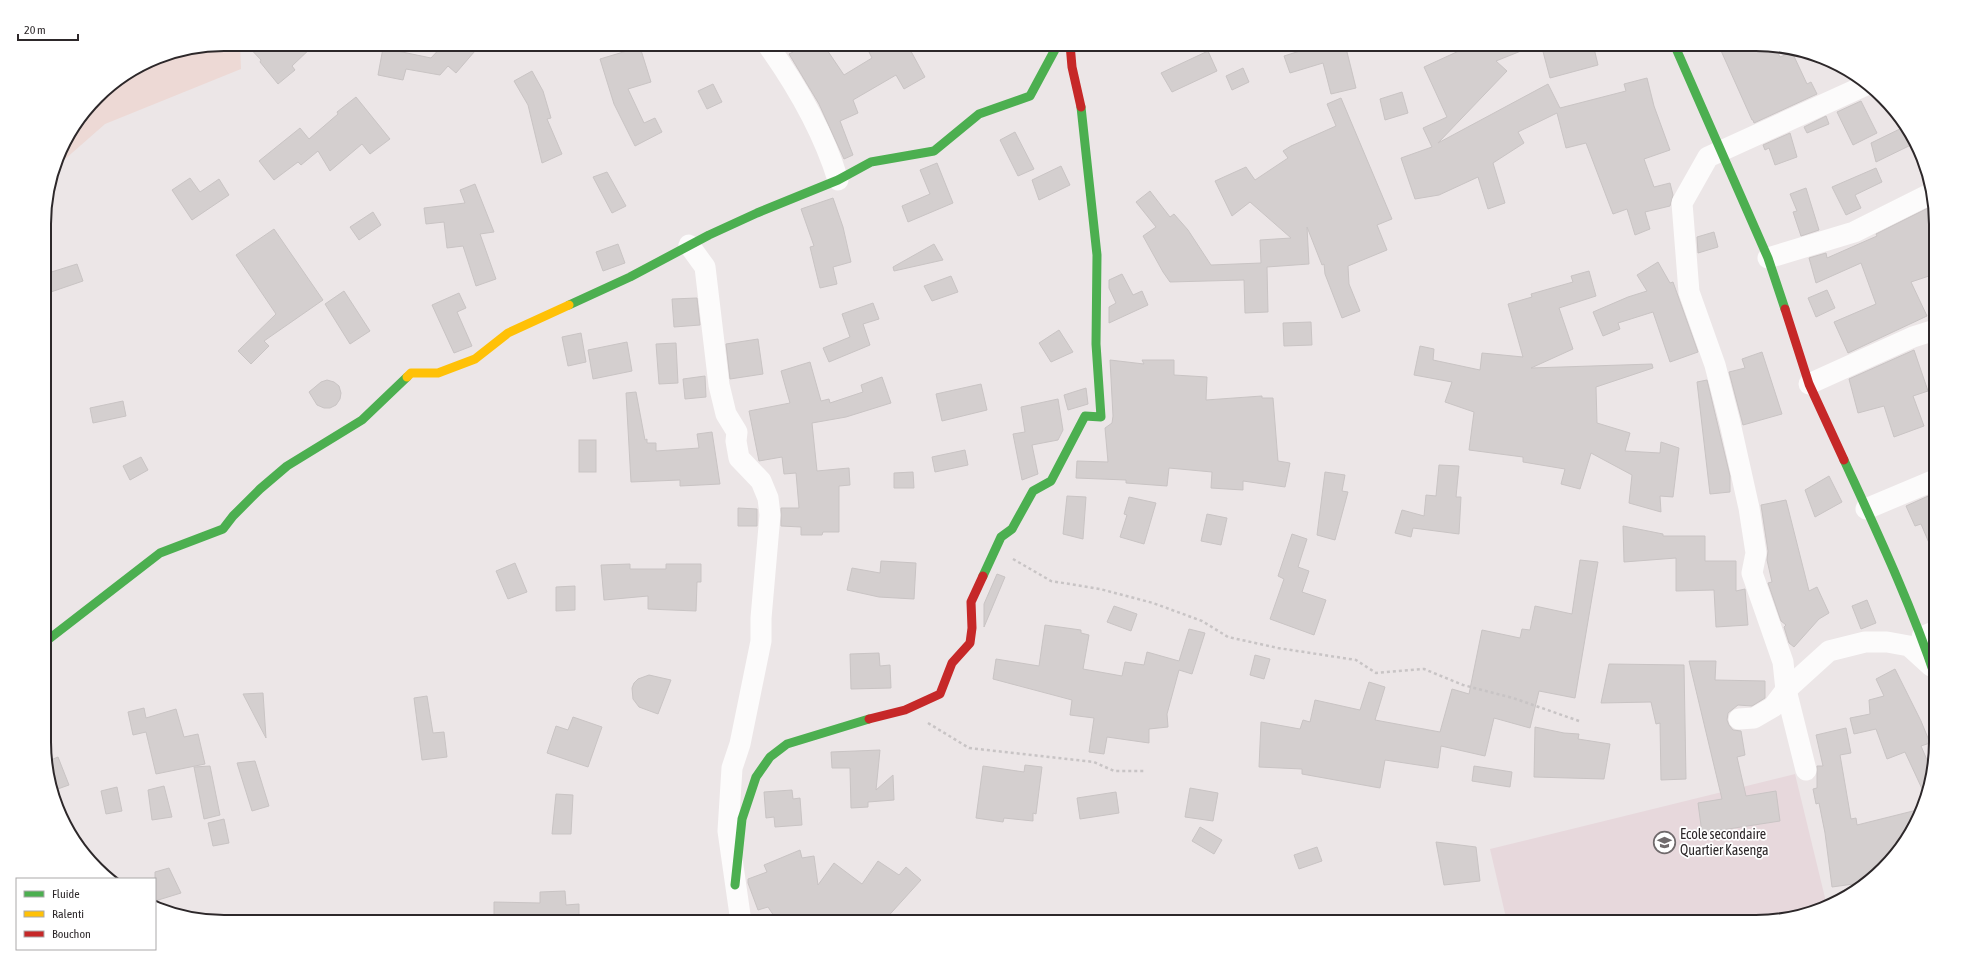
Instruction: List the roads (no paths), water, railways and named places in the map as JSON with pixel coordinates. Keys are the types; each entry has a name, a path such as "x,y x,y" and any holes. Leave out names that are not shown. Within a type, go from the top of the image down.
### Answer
{"main road":[{"path":"51,637 160,553 223,528 260,489 287,466 362,420 411,373 438,372 475,359 508,333 630,277 689,245 757,213 838,180 871,162 934,151 979,114 1030,96 1054,51"},
{"path":"735,885 742,819 756,777 770,757 787,744 861,720 905,710 940,694 952,663 970,643 972,628 971,602 1001,538 1012,529 1033,491 1051,481 1085,416 1101,417 1095,337 1097,256 1081,109 1072,67 1071,51"},
{"path":"1677,51 1768,258 1808,384 1866,509 1929,634"}],"street":[{"path":"772,51 791,77 829,152 838,180"},
{"path":"1806,770 1786,690 1783,662 1752,572 1756,553 1730,423 1715,365 1689,292 1682,203 1708,157 1861,87"},
{"path":"1768,258 1854,232 1927,196"},
{"path":"689,245 705,267 712,339 719,385 726,414 737,432 736,440 739,458 762,482 768,498 770,515 760,618 761,641 740,744 732,768 728,831 740,915"},
{"path":"1808,384 1913,337 1929,332"},
{"path":"1866,509 1929,483"},
{"path":"1739,719 1754,718 1773,707 1786,690 1829,651 1865,642 1887,642 1909,646 1929,668"}],"place":[{"name":"Ecole secondaire Quartier Kasenga","path":"1664,842"}]}
